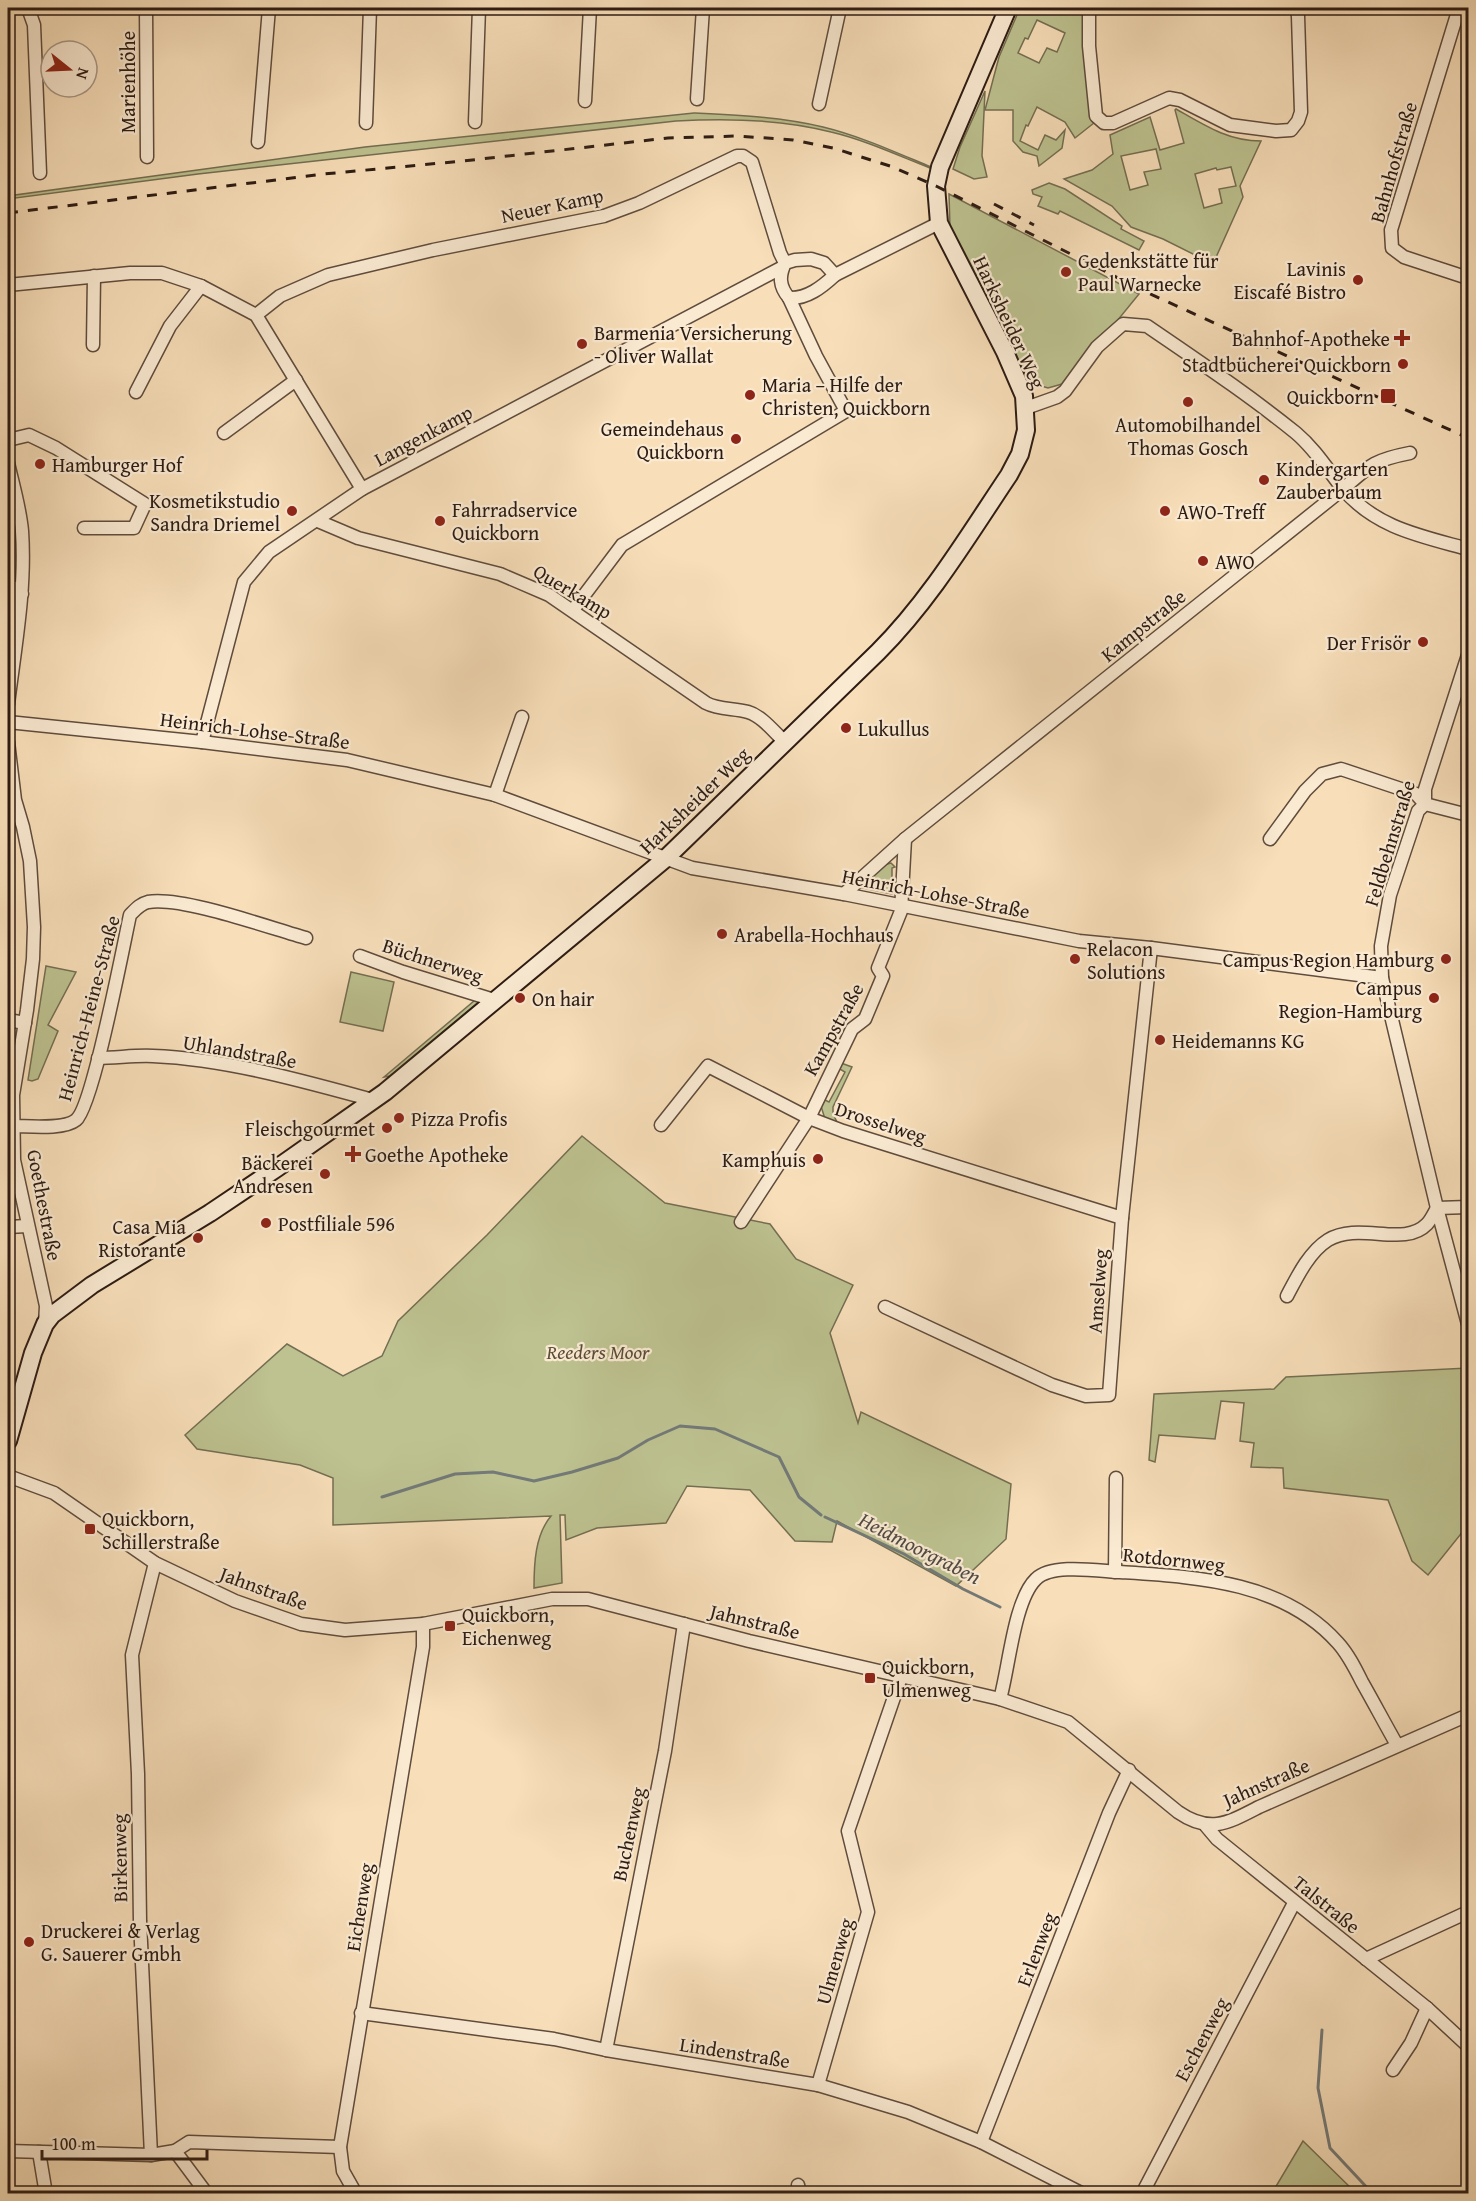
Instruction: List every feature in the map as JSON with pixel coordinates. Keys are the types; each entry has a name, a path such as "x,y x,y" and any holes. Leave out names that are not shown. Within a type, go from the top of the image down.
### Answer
{"main road":[{"name":"Harksheider Weg","path":"8,1441 33,1353 45,1324 66,1304 92,1285 210,1213 373,1100 664,859 895,635 927,597 1009,475 1020,454 1026,430 1024,396 1005,352 939,223 936,186 940,167 1008,8"}],"street":[{"path":"28,8 34,25 40,173"},
{"name":"Marienhöhe","path":"146,8 147,157"},
{"path":"258,142 268,8"},
{"path":"366,123 370,8"},
{"path":"475,122 479,8"},
{"path":"585,101 590,8"},
{"path":"698,99 703,8"},
{"path":"819,104 840,8"},
{"path":"1089,8 1089,46 1096,116 1104,123 1113,123 1169,98 1180,100 1225,124 1276,131 1291,130 1301,112 1296,8"},
{"name":"Bahnhofstraße","path":"1459,8 1391,230 1392,248 1404,257 1468,278"},
{"name":"Neuer Kamp","path":"256,315 280,296 328,274 433,250 603,216 639,203 737,156 743,156 752,162 784,265"},
{"path":"789,298 798,298 814,291 835,275 939,223"},
{"name":"Langenkamp","path":"202,742 244,582 269,552 318,521 362,489 784,265 795,260 811,259 824,263 835,275"},
{"path":"573,610 622,545 846,411 782,288 780,281 784,265"},
{"path":"8,285 130,273 162,273 201,286 256,315 362,489"},
{"path":"93,345 94,276"},
{"path":"136,392 170,326 201,286"},
{"path":"1026,408 1058,397 1065,391 1096,347 1123,324 1148,326 1298,435 1362,509 1389,525 1468,549"},
{"path":"224,433 296,380"},
{"path":"8,440 29,435 56,448 145,504 134,528 84,528"},
{"name":"Kampstraße","path":"844,894 904,839 1368,467 1384,458 1410,453"},
{"path":"8,463 21,528 22,594 8,704"},
{"name":"Querkamp","path":"318,521 358,538 500,574 549,595 712,707 749,712 758,717 785,742"},
{"path":"8,584 22,594"},
{"name":"Feldbehnstraße","path":"1468,655 1425,789 1425,804 1418,811 1390,895 1381,946 1382,978 1437,1208 1468,1324"},
{"path":"495,795 522,717"},
{"name":"Heinrich-Lohse-Straße","path":"8,722 346,760 495,795 664,859 692,867 844,894 1079,941 1382,978"},
{"name":"Goethestraße","path":"8,742 15,800 30,861 34,927 33,959 13,1095 14,1160 46,1306 45,1324"},
{"path":"1270,839 1305,791 1322,774 1341,769 1416,795 1425,804 1468,815"},
{"name":"Kampstraße","path":"741,1222 809,1118 852,1029 865,1019 883,976 878,968 900,911 904,839"},
{"name":"Heinrich-Heine-Straße","path":"13,1126 64,1125 75,1121 83,1111 99,1058 130,915 137,907 147,902 163,901 196,907 306,938"},
{"name":"Amselweg","path":"885,1307 1052,1385 1086,1396 1109,1395 1122,1218 1151,948"},
{"name":"Büchnerweg","path":"360,956 494,1000"},
{"path":"8,1020 25,1023"},
{"name":"Uhlandstraße","path":"99,1058 153,1056 203,1062 287,1078 373,1100"},
{"name":"Drosselweg","path":"661,1125 708,1066 809,1118 853,1134 1122,1218"},
{"path":"1287,1296 1303,1267 1320,1246 1329,1239 1359,1231 1402,1235 1414,1233 1427,1224 1437,1208 1468,1207"},
{"path":"8,1227 27,1226"},
{"name":"Jahnstraße","path":"8,1476 54,1493 155,1563 235,1601 301,1624 345,1630 423,1624 552,1599 588,1599 901,1677 1000,1699 1068,1722 1178,1812 1206,1826 1234,1820 1468,1714"},
{"path":"1115,1572 1116,1478"},
{"name":"Birkenweg","path":"151,2156 140,1921 138,1774 132,1655 155,1563"},
{"name":"Rotdornweg","path":"1000,1699 1018,1616 1030,1586 1038,1576 1061,1569 1180,1576 1221,1581 1270,1595 1312,1618 1339,1644 1397,1745"},
{"name":"Eichenweg","path":"356,2193 343,2171 340,2147 423,1647 423,1624"},
{"name":"Buchenweg","path":"606,2050 665,1751 684,1624"},
{"name":"Ulmenweg","path":"818,2085 868,1912 848,1831 901,1677"},
{"name":"Erlenweg","path":"981,2142 1128,1770"},
{"name":"Talstraße","path":"1206,1826 1217,1839 1426,2008 1468,2046"},
{"name":"Eschenweg","path":"1142,2193 1294,1903"},
{"path":"1366,1959 1468,1912"},
{"path":"1393,2070 1411,2043 1426,2008"},
{"name":"Lindenstraße","path":"361,2013 554,2039 606,2050 818,2085 908,2112 981,2142 1083,2193"},
{"path":"8,2151 151,2156 175,2151 189,2142 340,2147"},
{"path":"175,2151 207,2193"},
{"path":"39,2152 46,2193"}],"green space":[{"path":"1020,8 1089,8 1099,119 1075,138 1065,122 1037,107 1020,141 1038,150 1045,135 1056,140 1065,130 1062,148 1039,166 1037,156 1023,152 1013,141 1013,110 985,110 999,57","holes":["1037,20 1065,33 1057,52 1047,48 1039,63 1018,53"]},
{"path":"985,91 982,156 987,177 974,179 953,169 960,147"},
{"path":"1175,110 1227,135 1261,141 1240,186 1243,197 1213,264 1163,239 1131,227 1112,206 1064,179 1092,170 1113,154 1110,135 1150,117 1160,150 1184,143","holes":["1156,149 1161,169 1144,172 1148,185 1130,190 1121,156","1231,167 1236,186 1219,189 1222,203 1204,208 1195,174 1216,168 1217,170"]},
{"path":"694,113 775,119 823,127 864,140 931,167 856,139 793,124 754,120 695,120 198,174 8,199 8,196 365,147"},
{"path":"1049,183 1065,189 1122,226 1121,229 1144,241 1139,250 1060,211 1058,214 1038,206 1042,197 1033,194 1032,190"},
{"path":"949,194 1139,294 1117,321 1094,341 1062,384 1048,388 1031,383 1017,361 950,228"},
{"path":"891,863 895,867 892,868 892,879 896,882 892,894 863,888 863,885 876,872"},
{"path":"46,966 76,972 48,1025 58,1031 38,1079 32,1081 28,1080"},
{"path":"351,972 394,982 383,1031 340,1022"},
{"path":"474,1001 480,1001 390,1076 384,1077"},
{"path":"841,1063 852,1067 833,1107 833,1114 837,1122 825,1119 820,1103 823,1099 829,1102 845,1072 838,1068"},
{"name":"Reeders Moor","path":"582,1136 665,1203 770,1224 796,1259 853,1285 830,1333 858,1423 861,1412 1011,1484 1006,1539 956,1586 837,1521 832,1542 795,1541 750,1490 687,1486 666,1523 597,1528 566,1540 565,1515 560,1515 562,1583 534,1588 535,1560 539,1541 551,1516 333,1525 333,1478 300,1465 197,1449 185,1435 287,1344 343,1376 382,1356 398,1321 487,1235"},
{"path":"1468,1368 1468,1525 1428,1575 1412,1561 1388,1500 1284,1488 1283,1468 1251,1467 1254,1443 1240,1441 1244,1403 1221,1401 1215,1439 1159,1435 1155,1462 1149,1460 1154,1394 1274,1389 1286,1377"},
{"path":"1303,2141 1356,2193 1272,2193"}],"waterway":[{"name":"Heidmoorgraben","path":"382,1497 455,1474 493,1472 534,1481 572,1472 618,1458 648,1440 680,1426 715,1429 779,1457 799,1497 821,1515"},
{"name":"Heidmoorgraben","path":"825,1517 904,1554 963,1589 1000,1607"},
{"name":"Heidmoorgraben","path":"1322,2030 1318,2088 1330,2148 1373,2194"}],"railway":[{"path":"8,213 324,174 668,138 738,136 793,140 833,148 890,166 936,186 1146,292 1468,438"},
{"path":"994,204 1034,225"}],"place":[{"name":"Gedenkstätte für Paul Warnecke","path":"1066,272"},
{"name":"Lavinis Eiscafé Bistro","path":"1358,280"},
{"name":"Bahnhof-Apotheke","path":"1402,338"},
{"name":"Barmenia Versicherung - Oliver Wallat","path":"582,344"},
{"name":"Stadtbücherei Quickborn","path":"1403,364"},
{"name":"Maria – Hilfe der Christen, Quickborn","path":"750,395"},
{"name":"Quickborn","path":"1388,396"},
{"name":"Automobilhandel Thomas Gosch","path":"1188,402"},
{"name":"Gemeindehaus Quickborn","path":"736,439"},
{"name":"Hamburger Hof","path":"40,464"},
{"name":"Kindergarten Zauberbaum","path":"1264,480"},
{"name":"Kosmetikstudio Sandra Driemel","path":"292,511"},
{"name":"AWO-Treff","path":"1165,511"},
{"name":"Fahrradservice Quickborn","path":"440,521"},
{"name":"AWO","path":"1203,561"},
{"name":"Der Frisör","path":"1423,642"},
{"name":"Lukullus","path":"846,728"},
{"name":"Arabella-Hochhaus","path":"722,934"},
{"name":"Relacon Solutions","path":"1075,959"},
{"name":"Campus Region Hamburg","path":"1446,959"},
{"name":"On hair","path":"520,998"},
{"name":"Campus Region-Hamburg","path":"1434,998"},
{"name":"Heidemanns KG","path":"1160,1040"},
{"name":"Pizza Profis","path":"399,1118"},
{"name":"Fleischgourmet","path":"387,1128"},
{"name":"Goethe Apotheke","path":"353,1154"},
{"name":"Kamphuis","path":"818,1159"},
{"name":"Bäckerei Andresen","path":"325,1174"},
{"name":"Postfiliale 596","path":"266,1223"},
{"name":"Casa Mia Ristorante","path":"198,1238"},
{"name":"Quickborn, Schillerstraße","path":"90,1529"},
{"name":"Quickborn, Eichenweg","path":"450,1626"},
{"name":"Quickborn, Ulmenweg","path":"870,1678"},
{"name":"Druckerei & Verlag G. Sauerer Gmbh","path":"29,1942"}]}
